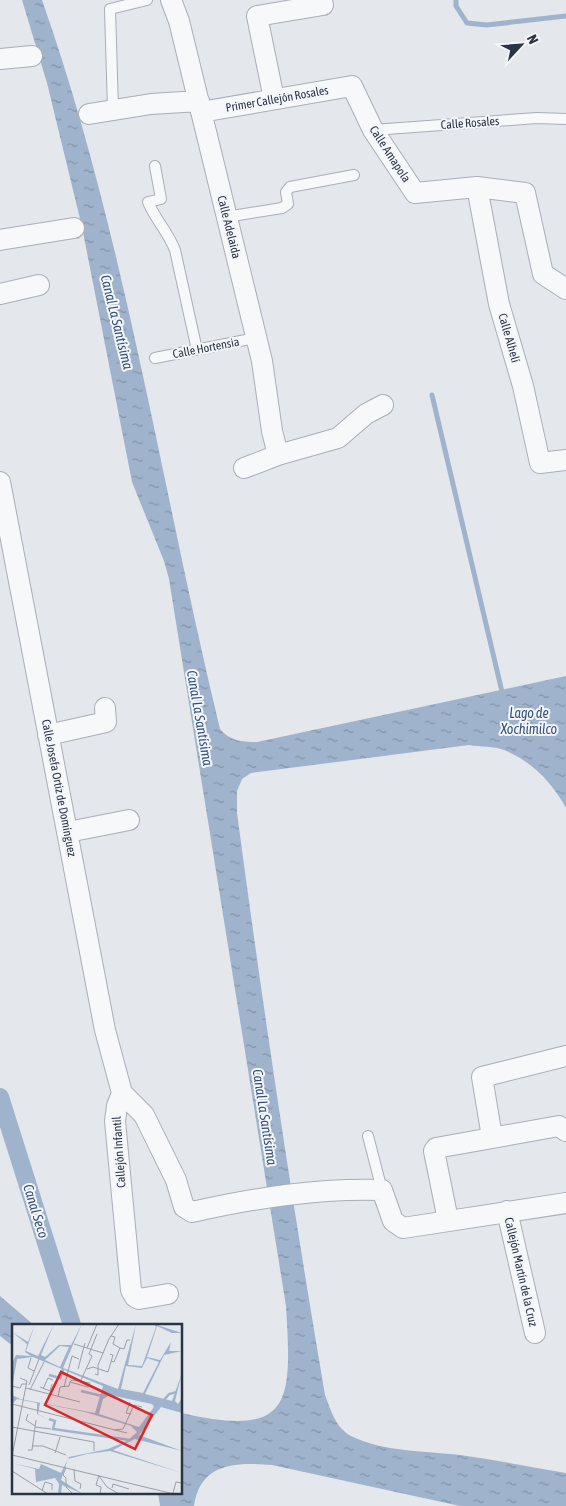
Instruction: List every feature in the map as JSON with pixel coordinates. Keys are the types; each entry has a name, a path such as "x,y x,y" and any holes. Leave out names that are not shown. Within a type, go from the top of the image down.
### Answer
{"street":[{"name":"Calle Adelaida","path":"171,0 179,21 262,361 272,431 278,455"},
{"path":"274,99 257,16 323,5"},
{"path":"0,59 32,56"},
{"name":"Primer Callejón Rosales","path":"89,114 151,104 200,106 274,99 352,86"},
{"name":"Calle Amapola","path":"352,86 373,130 415,193 477,187"},
{"path":"477,187 525,194 544,274 566,289"},
{"name":"Calle Alhelí","path":"477,187 499,304 523,386 540,463 566,460"},
{"path":"0,240 74,228"},
{"path":"0,294 39,285"},
{"path":"244,468 278,455 338,438 366,414 383,405"},
{"name":"Calle Josefa Ortiz de Domínguez","path":"0,482 105,1030 122,1092"},
{"path":"48,735 106,722 105,708"},
{"path":"68,832 130,820"},
{"path":"492,1137 482,1078 566,1056"},
{"name":"Callejón Infantil","path":"122,1092 144,1115 166,1158 184,1207 192,1212 248,1200 307,1192 345,1189 382,1190"},
{"name":"Callejón Infantil","path":"122,1092 115,1121 131,1290 135,1298 139,1299 168,1294"},
{"path":"448,1220 434,1151 436,1148 558,1126 566,1131"},
{"name":"Callejón Martín de la Cruz","path":"382,1190 397,1226 403,1228 507,1211 566,1204"},
{"name":"Callejón Martín de la Cruz","path":"507,1211 535,1334"}],"lane":[{"path":"113,110 110,9 147,0"},
{"name":"Calle Rosales","path":"373,130 537,118 566,119"},
{"path":"154,166 161,199 148,202 154,218 165,231 175,250 197,350"},
{"path":"226,217 282,208 288,204 286,192 290,187 354,175"},
{"name":"Calle Hortensia","path":"155,358 256,338"},
{"name":"Callejón Martín de la Cruz","path":"368,1136 382,1190"}],"water":[{"name":"Lago de Xochimilco","path":"22,0 42,0 71,89 97,179 140,362 220,729 228,736 237,740 257,742 566,676 566,808 540,773 523,760 500,749 469,745 251,773 242,779 237,791 237,813 301,1250 325,1395 332,1413 346,1433 377,1445 405,1450 460,1455 566,1473 566,1506 460,1506 272,1465 246,1464 222,1468 212,1473 198,1491 194,1506 160,1506 158,1494 182,1494 182,1413 218,1420 245,1421 265,1416 277,1406 285,1390 288,1368 286,1306 169,579 164,561 132,482 82,227 47,83"},
{"path":"0,1296 33,1324 12,1324 12,1345 0,1336"}],"waterway":[{"path":"456,0 456,6 467,23 487,25 566,16"},
{"path":"432,395 503,696"},
{"name":"Canal Seco","path":"0,1097 72,1324"},
{"path":"0,1124 8,1122"}],"water label":[{"name":"Canal La Santísima","path":"117,322"},
{"name":"Canal La Santísima","path":"200,718"},
{"name":"Canal La Santísima","path":"265,1117"}]}
